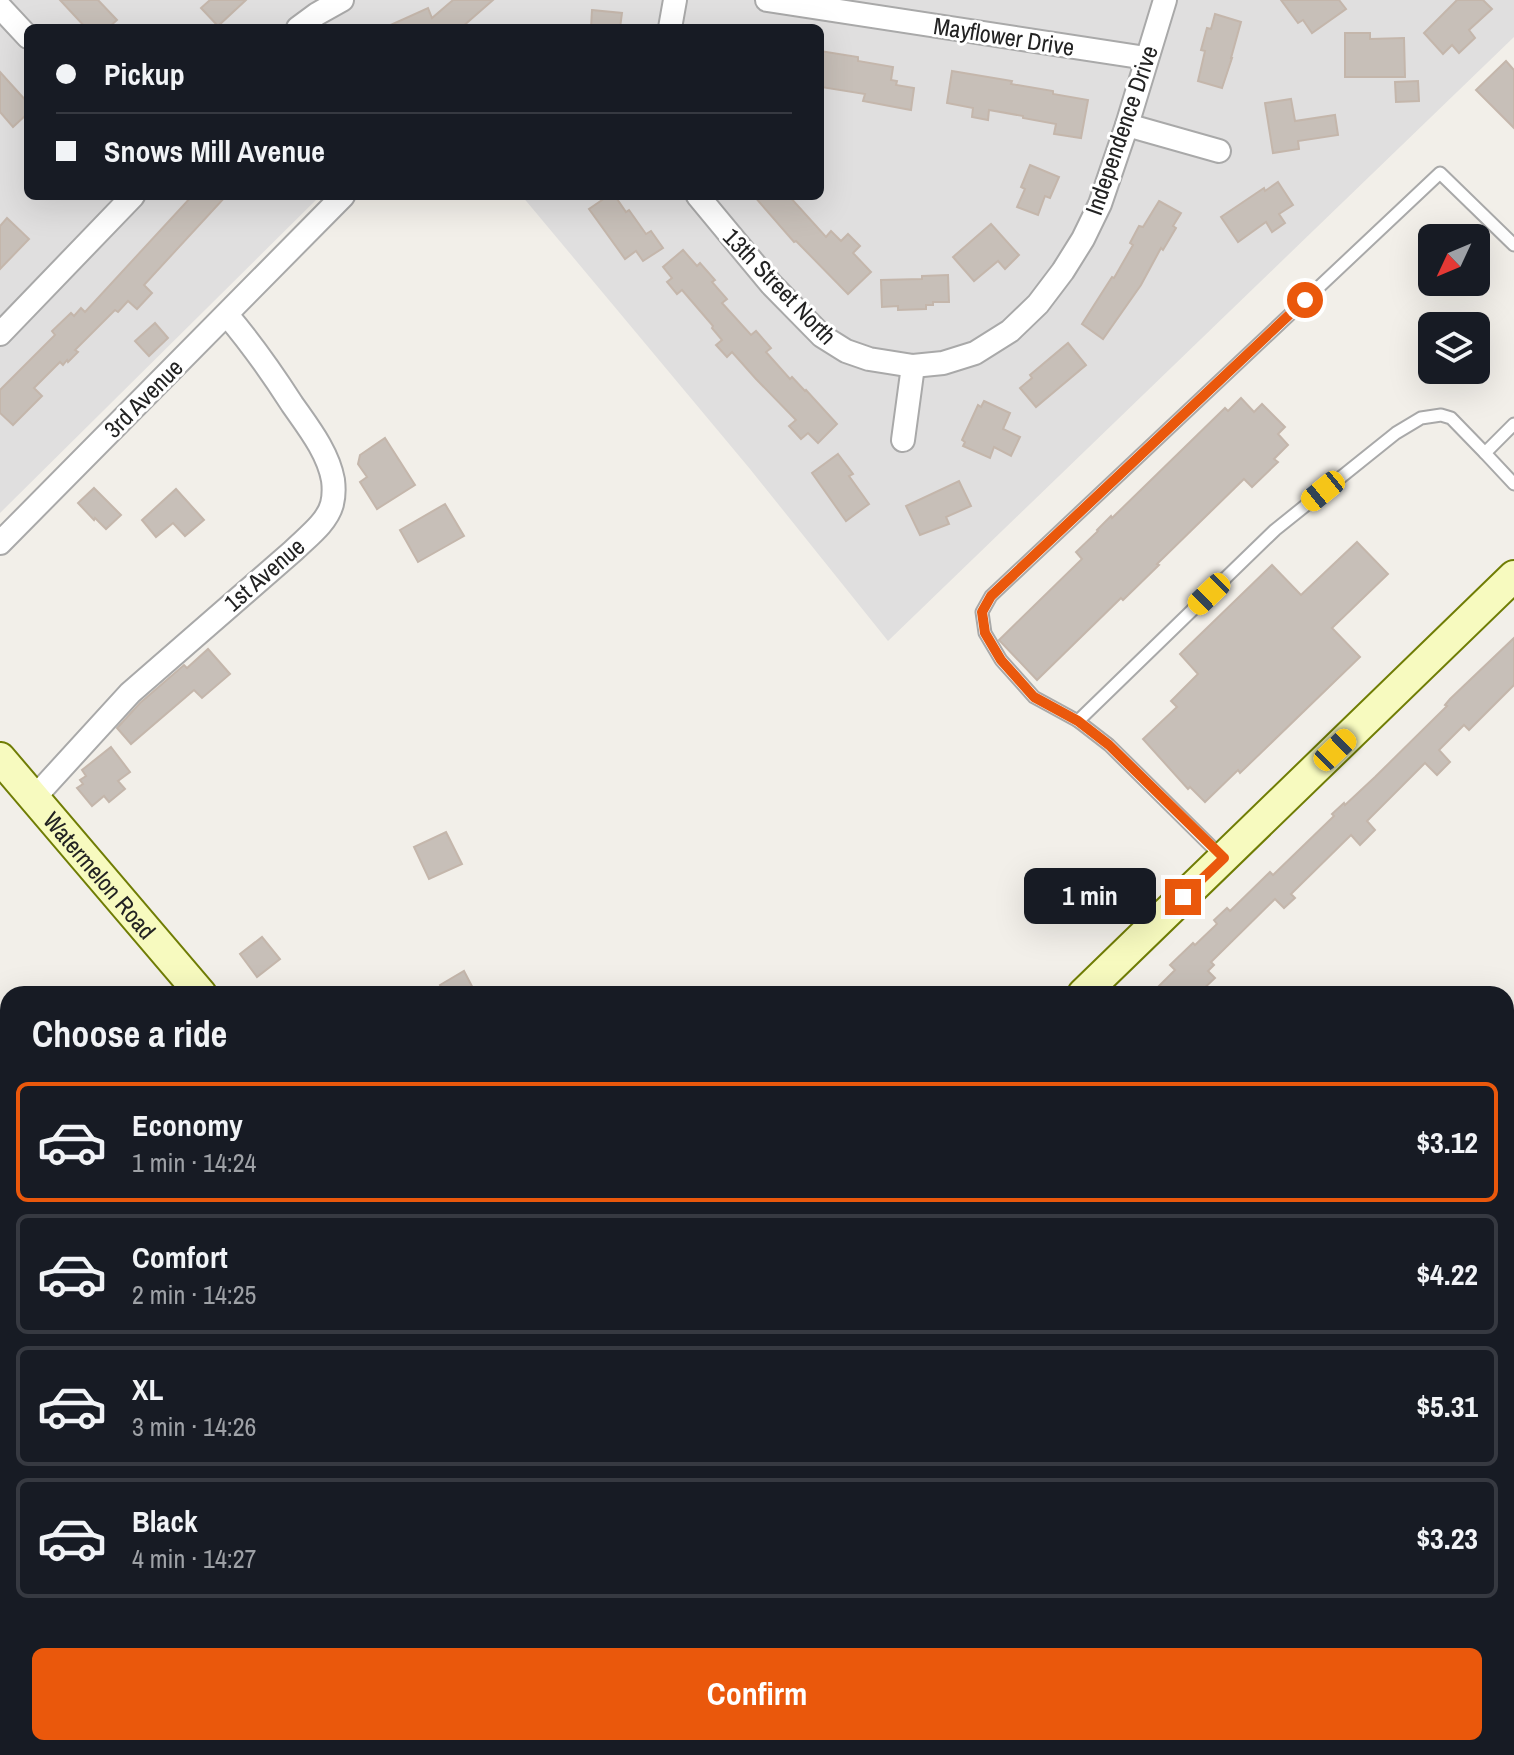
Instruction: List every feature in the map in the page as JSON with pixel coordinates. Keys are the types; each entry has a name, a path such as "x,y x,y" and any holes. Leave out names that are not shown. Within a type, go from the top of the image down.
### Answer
{"main road":[{"path":"1091,986 1514,576"},
{"name":"Watermelon Road","path":"0,758 194,986"}],"street":[{"path":"303,24 342,0"},
{"path":"671,24 675,0"},
{"name":"Mayflower Drive","path":"767,0 1146,58"},
{"name":"Independence Drive","path":"1010,331 1038,304 1063,271 1100,204 1165,0"},
{"path":"0,7 24,33"},
{"path":"1127,125 1219,151"},
{"path":"0,334 129,200"},
{"name":"3rd Avenue","path":"0,543 339,200"},
{"name":"13th Street North","path":"701,200 771,284 822,336 846,351 869,359 913,366 943,363 975,353 1010,331"},
{"name":"1st Avenue","path":"34,798 130,693 293,551 316,529 331,508 333,478 324,455 249,340 227,315"},
{"path":"903,440 913,366"}],"lane":[{"path":"1224,858 1109,745 1078,721 1034,697 1001,660 985,633 982,612 991,596 1440,173 1514,245"},
{"path":"1078,721 1275,530 1396,433 1421,418 1441,415 1451,418 1514,484"},
{"path":"1485,453 1514,424"}],"shaded area":[{"path":"0,0 1514,0 1514,37 888,641 750,469 525,200 824,200 824,24 24,24 24,200 316,200 0,513"}],"building":[{"path":"60,0 98,0 117,20 112,24 82,24"},
{"path":"210,0 246,0 220,24 216,24 201,8"},
{"path":"453,0 493,0 466,24 393,24 428,8 432,18"},
{"path":"1281,0 1339,0 1346,9 1312,33 1303,20 1298,23"},
{"path":"1457,0 1483,0 1492,9 1469,30 1475,38 1459,53 1452,45 1443,54 1424,33"},
{"path":"592,10 622,13 621,24 591,24"},
{"path":"1215,14 1241,22 1222,88 1198,81 1205,51 1201,50"},
{"path":"1345,33 1370,33 1370,39 1404,38 1405,77 1345,77"},
{"path":"824,52 893,67 891,80 897,81 896,85 914,88 911,110 863,101 865,94 824,87"},
{"path":"1506,61 1514,70 1514,128 1476,90"},
{"path":"952,71 1012,81 1011,84 1088,100 1081,138 1054,134 1056,124 1023,116 989,110 988,120 972,117 973,108 947,103"},
{"path":"0,72 24,99 24,117 13,127 0,112"},
{"path":"1418,81 1419,101 1396,102 1395,82"},
{"path":"1291,99 1295,121 1335,115 1338,135 1298,141 1299,149 1273,153 1265,103"},
{"path":"1030,165 1059,177 1050,198 1045,196 1038,215 1017,207"},
{"path":"1278,182 1293,205 1279,214 1285,223 1272,232 1266,222 1238,242 1221,217"},
{"path":"188,200 222,200 144,285 152,293 137,309 128,301 118,312 115,310 75,350 78,352 68,362 63,365 60,362 34,388 42,396 13,425 0,413 0,390 55,335 52,331 71,313 74,316 81,308 85,312"},
{"path":"602,200 618,200 646,234 651,231 663,248 643,261 636,251 625,259 589,209"},
{"path":"757,200 793,200 826,237 831,231 841,241 848,234 860,246 853,253 871,272 848,294 794,242"},
{"path":"1159,201 1181,213 1173,226 1176,228 1103,339 1082,324 1114,278 1133,245 1130,243 1139,226 1143,227"},
{"path":"7,218 29,239 0,269 0,226"},
{"path":"991,224 1019,255 1005,269 998,261 974,281 953,257"},
{"path":"683,250 715,280 712,282 727,299 722,303 751,335 756,331 771,348 766,352 837,424 818,443 808,433 801,439 789,426 796,420 732,352 727,357 716,345 722,340 713,326 682,290 677,294 667,282 672,278 663,267"},
{"path":"948,275 949,302 933,302 933,305 926,305 926,309 882,307 881,280"},
{"path":"155,323 168,338 149,356 135,341"},
{"path":"1068,343 1086,365 1036,407 1020,388 1032,378 1030,375"},
{"path":"1241,398 1254,412 1262,404 1285,427 1278,434 1288,445 1274,459 1278,462 1252,487 1244,479 1123,600 1121,598 1037,680 999,640 1082,559 1076,552 1111,516 1225,408 1228,411"},
{"path":"984,401 1010,413 1003,429 1020,437 1011,456 994,447 990,458 963,446 965,442 962,440 978,405 981,407"},
{"path":"385,438 415,485 377,509 360,482 367,477 358,464 360,455"},
{"path":"838,454 869,504 846,521 812,473"},
{"path":"959,481 971,506 946,517 949,524 920,535 906,506"},
{"path":"94,488 121,515 106,529 78,503"},
{"path":"176,489 204,520 185,536 173,523 156,537 142,520"},
{"path":"445,504 464,536 418,562 400,530"},
{"path":"1357,542 1388,574 1332,628 1360,657 1240,773 1238,770 1205,802 1190,787 1188,789 1143,739 1177,707 1171,701 1198,674 1180,654 1272,565 1301,595"},
{"path":"1514,638 1514,685 1469,730 1464,725 1439,750 1450,762 1437,775 1425,763 1367,821 1375,830 1360,845 1351,835 1291,894 1295,898 1284,908 1275,899 1211,962 1214,965 1208,971 1215,978 1206,986 1159,986 1175,970 1170,965 1217,924 1214,920 1227,908 1230,911 1270,872 1273,875 1334,816 1332,814 1375,777 1447,706 1450,699"},
{"path":"208,649 230,674 202,698 194,690 131,744 117,728 140,703"},
{"path":"111,747 130,772 118,781 125,789 109,802 104,796 92,806 77,788 86,776 82,770"},
{"path":"446,832 462,864 429,879 414,847"},
{"path":"262,937 280,959 257,977 240,954"},
{"path":"464,971 472,986 441,986"}],"route":[{"path":"1183,897 1224,858 1109,745 1078,721 1034,697 1001,660 985,633 982,612 991,596 1305,300"}]}
